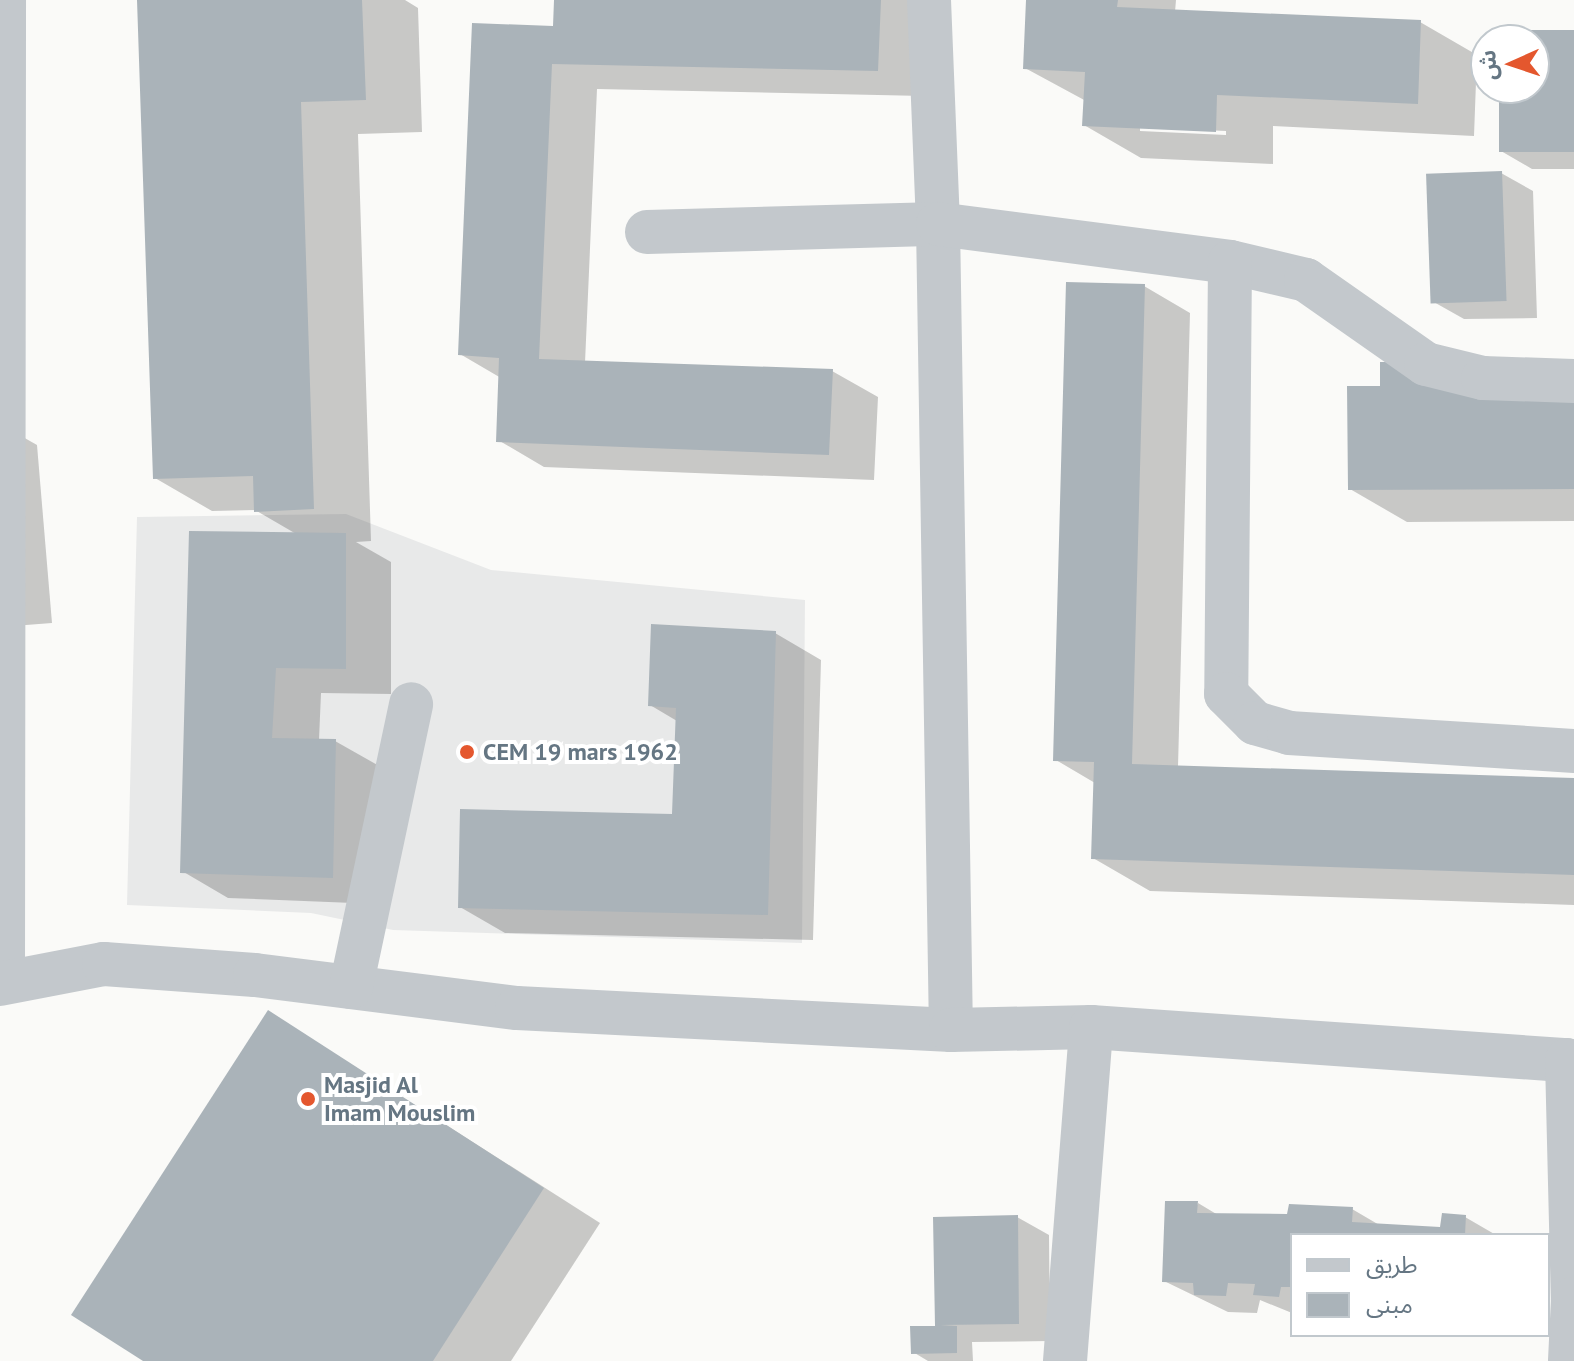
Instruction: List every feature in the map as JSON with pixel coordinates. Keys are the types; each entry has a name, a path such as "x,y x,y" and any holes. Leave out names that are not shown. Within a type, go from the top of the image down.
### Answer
{"street":[{"path":"4,0 1,982 104,964 351,987 517,1008 951,1030 1091,1027 1571,1059 1573,1299 1570,1361"},
{"path":"929,0 938,224 951,1030"},
{"path":"647,232 938,224 1230,262 1306,280 1426,364 1483,378 1574,381"},
{"path":"1230,262 1226,694 1255,723 1289,733 1574,751"},
{"path":"351,987 411,704"},
{"path":"1065,1361 1091,1027"}],"shaded area":[{"name":"CEM 19 mars 1962","path":"346,514 491,570 805,600 802,943 393,930 311,913 127,905 137,517"}],"building":[{"path":"137,0 362,0 366,100 301,102 314,509 254,512 253,476 153,479"},
{"path":"554,0 881,0 878,71 552,64 539,359 833,369 829,455 496,442 499,358 458,355 472,23 553,26"},
{"path":"1026,0 1118,0 1117,7 1421,20 1418,104 1217,95 1216,132 1082,126 1085,72 1023,69"},
{"path":"1550,30 1574,30 1574,152 1499,152 1499,104 1550,104"},
{"path":"1502,171 1507,301 1431,304 1426,174"},
{"path":"1066,282 1145,284 1132,764 1574,778 1574,875 1091,859 1094,762 1053,761"},
{"path":"1574,361 1574,489 1348,490 1347,386 1380,386 1380,362"},
{"path":"189,531 346,533 346,669 276,668 272,738 336,739 333,878 180,873"},
{"path":"651,624 776,631 768,915 458,908 460,809 672,814 676,708 648,706"},
{"name":"Masjid Al Imam Mouslim","path":"268,1010 544,1188 433,1361 143,1361 71,1315"},
{"path":"1165,1201 1198,1201 1197,1213 1287,1214 1289,1204 1353,1207 1352,1222 1440,1227 1442,1213 1466,1215 1465,1233 1290,1233 1290,1287 1281,1287 1279,1297 1253,1295 1255,1284 1228,1283 1226,1296 1194,1295 1193,1283 1162,1282"},
{"path":"1018,1215 1019,1324 940,1325 957,1326 957,1353 911,1354 910,1326 935,1326 933,1217"}],"place":[{"name":"CEM 19 mars 1962","path":"467,752"},
{"name":"Masjid Al Imam Mouslim","path":"308,1099"}]}
